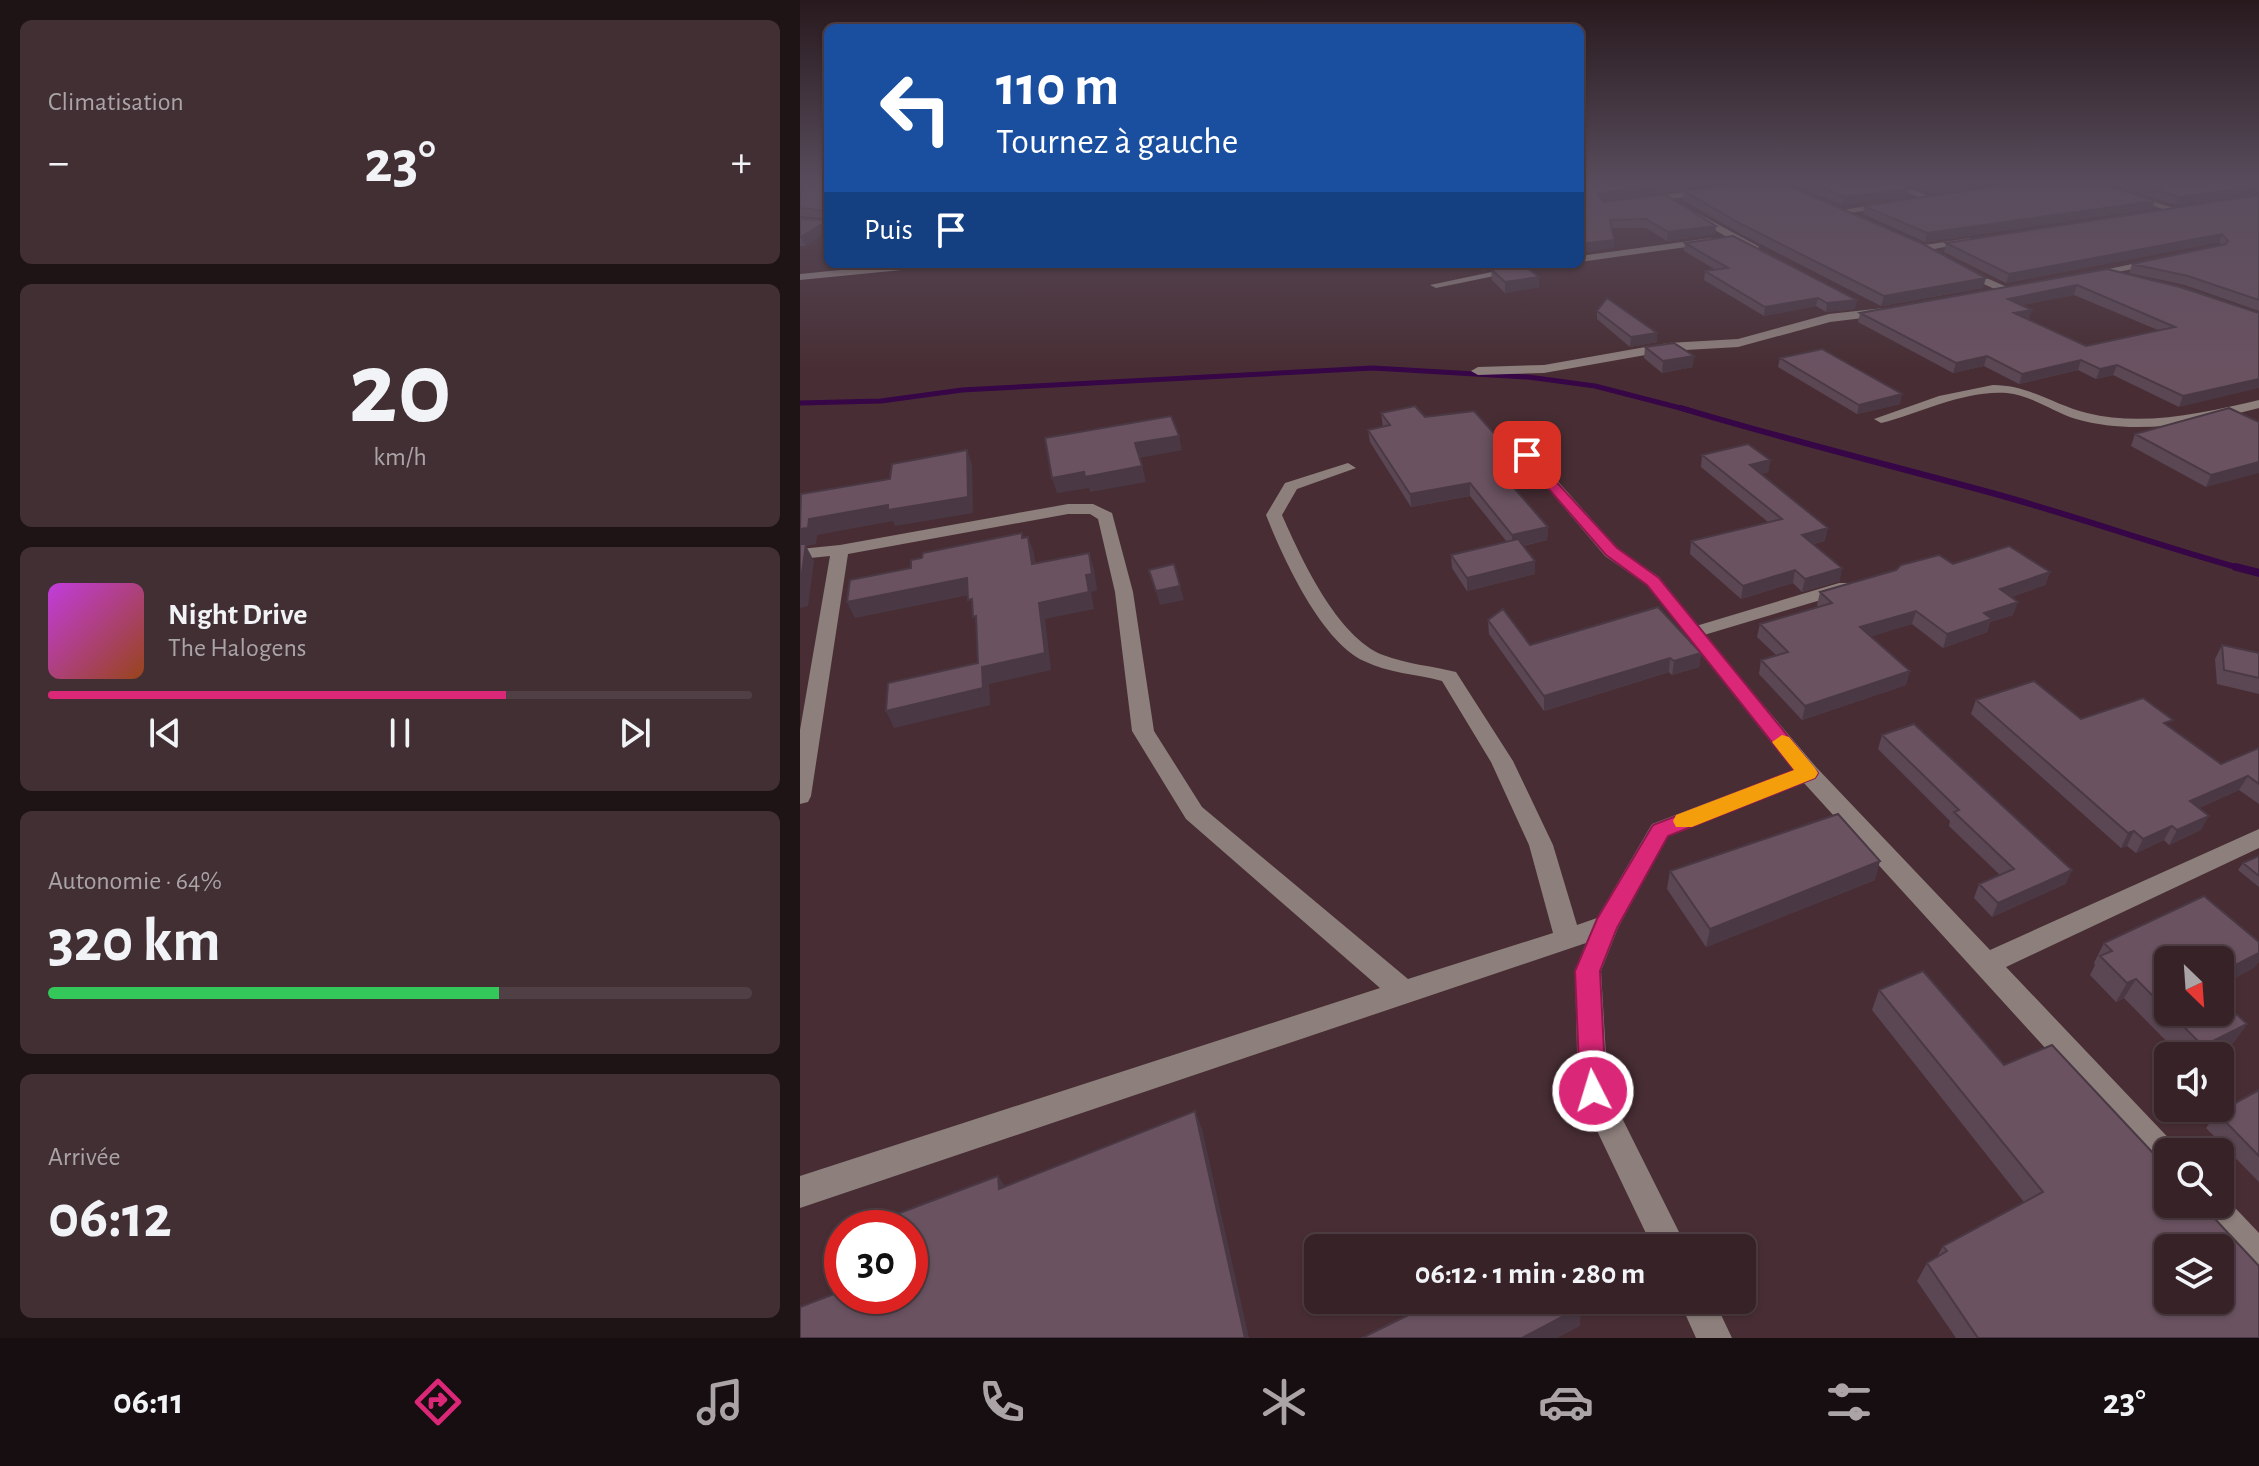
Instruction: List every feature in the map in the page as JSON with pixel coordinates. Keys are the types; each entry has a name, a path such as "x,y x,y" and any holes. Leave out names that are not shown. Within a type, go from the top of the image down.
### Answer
{"street":[{"path":"1584,258 1687,244"},
{"path":"1746,244 1761,252"},
{"path":"1916,244 1936,256"},
{"path":"1924,248 1950,244"},
{"path":"2067,278 2168,260"},
{"path":"1947,263 2005,290"},
{"path":"800,277 891,268"},
{"path":"1436,285 1526,268"},
{"path":"2099,272 2139,281"},
{"path":"1973,295 2020,287"},
{"path":"1852,299 1879,313"},
{"path":"1478,371 1544,369 1668,347 1738,343 1829,318 1894,310"},
{"path":"1881,419 1981,391 2005,388 2028,393 2086,418 2119,422 2182,419 2259,404"},
{"path":"1527,455 1611,552 1653,581 1808,773 2154,1145"},
{"path":"1348,468 1291,486 1274,515 1284,539 1338,625 1365,654 1449,677 1502,761 1541,845 1568,939"},
{"path":"800,554 840,550 1068,509 1093,509 1106,517 1124,592 1143,731 1194,813 1405,993"},
{"path":"800,796 840,550"},
{"path":"1692,633 1871,580"},
{"path":"1663,1234 1593,1091 1588,971 1606,926 1660,830 1808,773"},
{"path":"1986,964 2259,838"},
{"path":"800,1192 1606,926"},
{"path":"2222,1218 2259,1257"},
{"path":"1703,1314 1714,1338"}],"building":[{"path":"1687,244 1749,244 1857,300 1827,303 1818,298 1765,307 1705,271 1728,268"},
{"path":"1782,244 1924,244 1986,278 1884,296"},
{"path":"1949,244 2166,244 2009,274"},
{"path":"2224,244 2259,244 2259,300 2188,276 2132,264"},
{"path":"1527,268 1539,277 1505,282 1491,269"},
{"path":"2107,269 2180,287 2259,313 2259,379 2183,396 2117,365 2100,369 2081,360 2022,374 1987,356 1956,363 1860,313","holes":["2077,285 2175,327 2086,346 2014,313 2032,310 2008,299"]},
{"path":"1607,298 1657,333 1631,337 1597,311"},
{"path":"1674,343 1694,356 1663,361 1645,347"},
{"path":"1822,349 1902,394 1859,405 1780,358"},
{"path":"1415,406 1425,417 1474,411 1525,468 1501,473 1548,527 1512,535 1470,483 1410,494 1368,430 1390,425 1381,413"},
{"path":"2229,408 2259,422 2259,462 2211,475 2135,434"},
{"path":"1171,416 1179,436 1135,443 1142,466 1085,477 1084,472 1052,478 1045,438"},
{"path":"1748,444 1770,460 1750,465 1828,528 1802,535 1842,568 1805,579 1795,570 1743,586 1691,541 1782,519 1702,455"},
{"path":"967,450 968,497 888,510 888,505 809,519 808,528 800,529 801,494 890,479 892,464"},
{"path":"1022,533 1022,538 1028,537 1032,564 1089,553 1092,574 1086,575 1089,592 1039,603 1045,653 982,667 983,688 886,711 888,683 978,663 976,616 973,617 972,599 968,600 967,578 847,602 850,580 911,568 911,560 922,558 923,553"},
{"path":"1518,539 1535,561 1467,578 1451,555"},
{"path":"800,544 806,544 800,587"},
{"path":"2009,546 2050,572 2000,589 2018,602 1984,613 1992,619 1947,634 1916,611 1860,627 1910,671 1805,706 1761,660 1788,652 1760,624 1832,603 1820,592 1939,555 1953,564"},
{"path":"1174,564 1180,586 1156,591 1149,570"},
{"path":"1658,607 1701,653 1674,661 1670,658 1544,696 1488,620 1503,609 1530,645"},
{"path":"2222,645 2259,653 2259,678 2224,670"},
{"path":"2034,681 2081,719 2143,698 2173,720 2164,723 2221,764 2259,748 2259,784 2248,776 2190,801 2209,816 2177,830 2172,826 2143,839 2134,831 2128,833 1976,700"},
{"path":"1914,724 2072,870 1998,903 1979,884 2014,869 1954,812 1959,810 1882,735"},
{"path":"1838,814 1880,861 1710,929 1670,871"},
{"path":"2259,856 2259,876 2243,863"},
{"path":"2204,896 2259,942 2259,953 2234,966 2234,946 2154,946 2154,997 2136,979 2127,983 2100,956 2112,951 2104,943"},
{"path":"1923,971 2004,1065 2052,1045 2154,1154 2154,1218 2214,1218 2229,1234 2154,1234 2154,1314 2234,1314 2234,1239 2259,1266 2259,1338 1978,1338 1927,1263 1947,1251 1943,1246 2043,1192 1879,990"},
{"path":"2234,1012 2247,1024 2211,1042 2199,1042 2183,1026 2234,1026"},
{"path":"2259,1090 2259,1156 2226,1122 2234,1122 2234,1104"},
{"path":"1195,1111 1245,1338 800,1338 800,1307 824,1298 824,1314 928,1314 928,1210 908,1210 998,1176 999,1189"},
{"path":"1411,1314 1568,1314 1522,1338 1362,1338"}],"waterway":[{"path":"800,403 881,401 962,390 1373,368 1528,377 1595,386 1688,410"},
{"path":"1681,408 2023,502 2236,567"},
{"path":"2236,567 2259,573"},
{"path":"2236,567 2243,569"}],"slow traffic":[{"path":"1684,821 1808,773 1782,742"}],"route":[{"path":"1527,455 1611,552 1653,581 1808,773 1660,830 1606,926 1588,971 1587,1023 1593,1091"}]}
